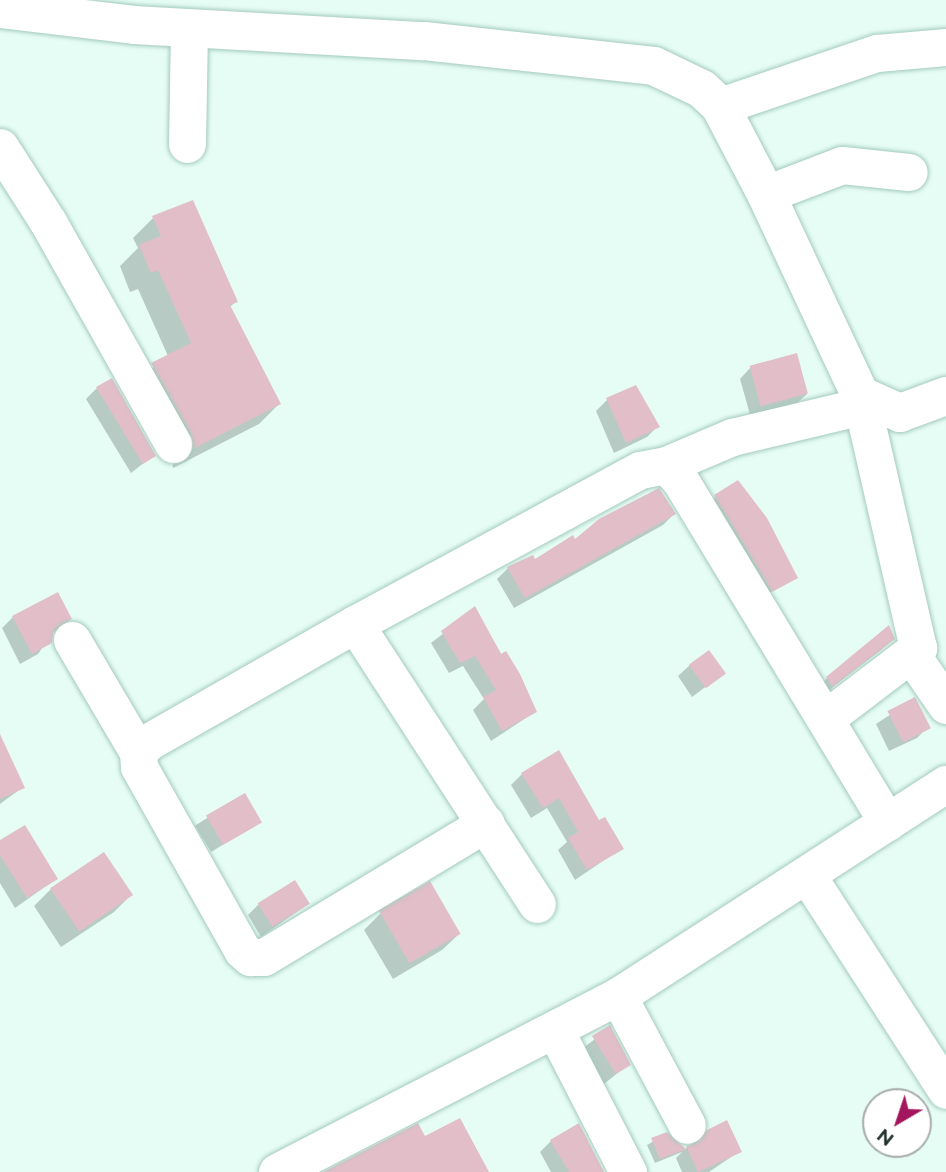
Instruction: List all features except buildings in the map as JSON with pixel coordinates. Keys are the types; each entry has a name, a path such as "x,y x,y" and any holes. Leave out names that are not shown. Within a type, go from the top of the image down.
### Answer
{"main road":[{"path":"0,9 129,12 189,28 424,41 654,66 702,89 720,106 766,194 861,400 900,413 946,396"}],"street":[{"path":"187,144 189,28"},
{"path":"720,106 877,53 946,47"},
{"path":"0,146 48,222 173,444"},
{"path":"766,194 842,165 909,172"},
{"path":"138,752 148,742 355,624 640,470 666,465 732,437 861,400 918,648 826,718"},
{"path":"666,465 680,480 887,822"},
{"path":"355,624 537,904"},
{"path":"72,640 138,752 139,767 242,950 250,957 264,957 486,823"},
{"path":"911,653 946,705"},
{"path":"276,1172 618,996 946,784"},
{"path":"807,875 946,1090"},
{"path":"618,996 687,1125"},
{"path":"555,1030 628,1172"}]}
